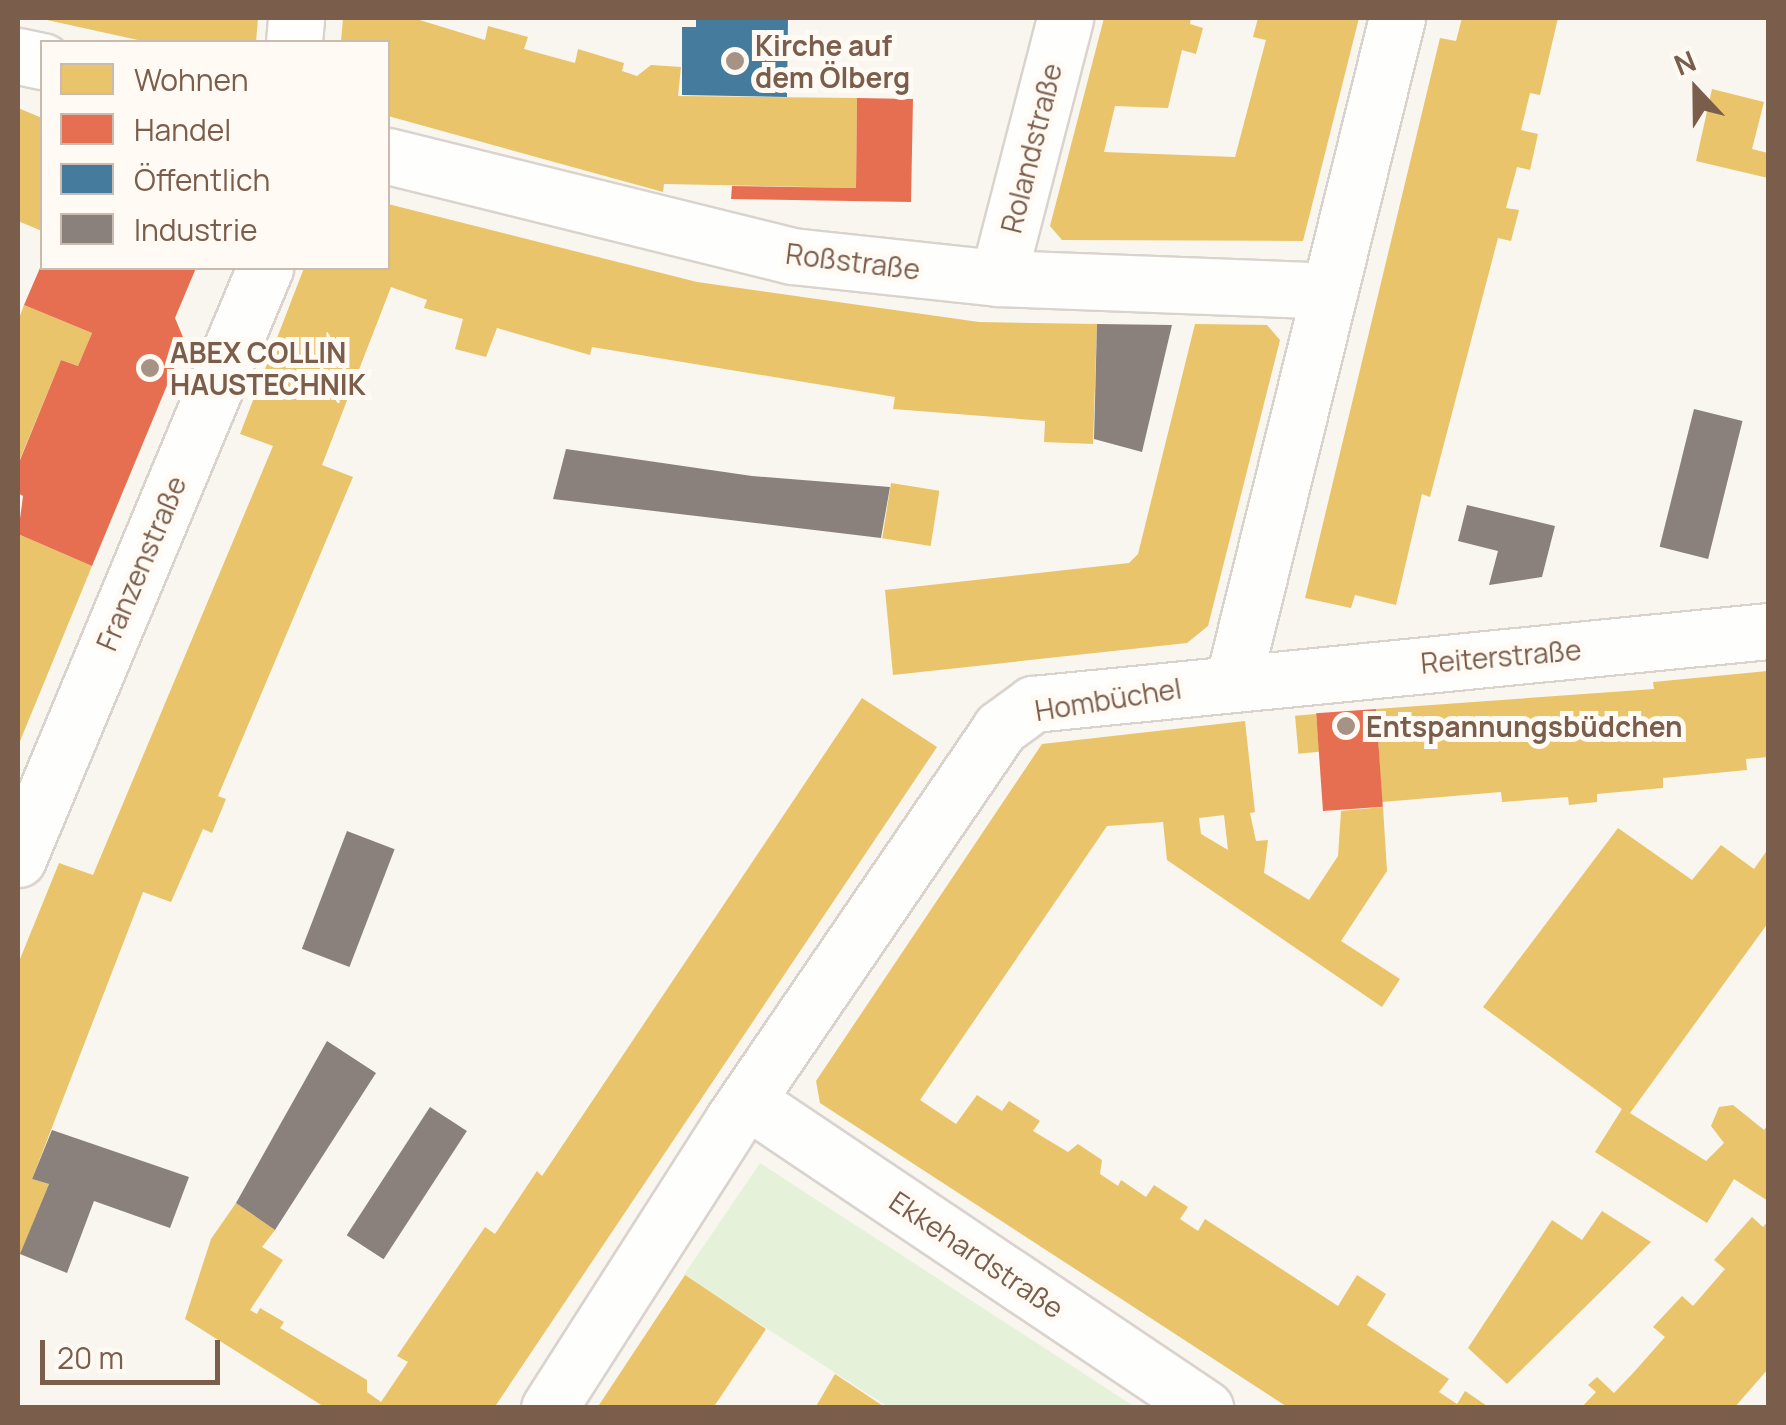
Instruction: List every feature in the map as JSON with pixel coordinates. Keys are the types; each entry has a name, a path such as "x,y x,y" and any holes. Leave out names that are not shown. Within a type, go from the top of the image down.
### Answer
{"street":[{"name":"Rolandstraße","path":"998,278 1065,18"},
{"path":"1233,682 1398,18"},
{"name":"Roßstraße","path":"390,156 792,256 998,278 1330,291"},
{"name":"Franzenstraße","path":"18,859 264,270"},
{"name":"Reiterstraße","path":"1233,682 1768,631"},
{"name":"Hombüchel","path":"549,1408 748,1101 1000,728 1033,704 1233,682"},
{"name":"Ekkehardstraße","path":"748,1101 1205,1408"}],"green space":[{"path":"760,1163 1135,1407 888,1407 684,1275"}],"building: Wohnen":[{"path":"38,18 258,18 256,40 138,40"},
{"path":"343,18 413,18 485,40 488,26 528,37 524,49 575,63 578,49 624,63 622,71 637,76 651,65 681,67 678,96 857,98 856,188 664,184 663,192 390,117 390,40 341,40"},
{"path":"1104,18 1191,18 1190,24 1203,28 1196,54 1182,50 1168,108 1115,106 1104,152 1235,157 1266,40 1253,37 1258,18 1359,18 1303,241 1062,240 1050,226"},
{"path":"1462,18 1558,18 1540,95 1530,93 1521,130 1538,134 1530,170 1517,167 1506,208 1519,210 1511,241 1498,238 1430,497 1422,494 1396,605 1355,595 1351,608 1305,598 1440,38 1456,41"},
{"path":"1712,89 1764,102 1752,149 1768,153 1768,178 1696,161"},
{"path":"18,108 40,117 40,230 18,221"},
{"path":"390,205 697,282 979,322 1097,324 1093,444 1044,442 1045,421 893,409 895,397 592,347 590,355 497,328 486,357 455,349 463,319 424,308 427,300 391,287 322,465 353,477 218,796 226,799 212,833 203,829 171,902 143,892 32,1179 49,1184 18,1260 18,964 59,863 93,875 273,446 240,434 303,270 390,270"},
{"path":"24,305 92,333 78,366 61,360 18,464 18,321"},
{"path":"1195,324 1267,325 1280,340 1208,626 1187,643 893,675 885,590 1129,563 1138,554"},
{"path":"891,483 939,491 931,546 882,538"},
{"path":"18,534 92,566 18,746"},
{"path":"1768,671 1768,757 1746,759 1747,770 1663,778 1663,788 1597,794 1597,802 1569,805 1568,797 1502,802 1501,792 1382,802 1376,709 1654,689 1653,682"},
{"path":"862,698 937,747 494,1408 326,1408 185,1319 211,1239 236,1203 275,1230 262,1247 283,1260 250,1310 257,1314 260,1308 284,1322 280,1328 367,1380 367,1392 381,1402 408,1362 397,1356 485,1227 495,1234 537,1171 542,1176"},
{"path":"1316,714 1319,752 1298,754 1295,716"},
{"path":"1245,721 1255,812 1250,813 1256,841 1268,840 1264,873 1309,900 1338,856 1341,811 1383,807 1387,871 1341,941 1400,979 1382,1007 1167,860 1163,822 1107,826 920,1100 956,1124 977,1095 1002,1111 1009,1101 1040,1121 1033,1131 1068,1152 1078,1144 1102,1160 1100,1174 1118,1186 1121,1180 1146,1197 1154,1185 1188,1207 1180,1219 1198,1231 1205,1219 1338,1306 1357,1275 1386,1294 1367,1325 1449,1379 1439,1392 1457,1404 1465,1391 1490,1408 1289,1408 820,1103 816,1081 1042,744","holes":["1224,815 1228,850 1201,834 1199,818"]},
{"path":"1618,828 1692,880 1721,845 1754,869 1768,849 1768,923 1630,1113 1706,1161 1724,1143 1711,1126 1719,1107 1733,1105 1764,1130 1768,1125 1768,1201 1734,1179 1707,1223 1595,1152 1622,1109 1483,1007"},
{"path":"1602,1211 1651,1242 1507,1384 1468,1348 1552,1220 1582,1240"},
{"path":"1752,1217 1763,1227 1768,1221 1768,1369 1734,1408 1581,1408 1596,1392 1588,1385 1597,1377 1614,1393 1634,1372 1665,1337 1653,1327 1682,1296 1693,1306 1725,1269 1714,1260"},
{"path":"685,1275 766,1329 713,1408 597,1408"},
{"path":"835,1374 886,1408 815,1408"}],"building: Handel":[{"path":"857,98 913,99 911,202 731,199 732,186 856,188"},
{"path":"40,268 195,270 175,318 185,342 92,566 18,534 23,496 18,493 18,465 61,360 78,366 92,333 24,305"},
{"path":"1376,709 1383,807 1323,811 1316,713"}],"building: Öffentlich":[{"name":"Kirche auf dem Ölberg","path":"696,18 788,18 787,97 682,95 682,27 696,27"}],"building: Industrie":[{"path":"1097,324 1172,325 1142,452 1094,439"},
{"path":"1694,409 1743,421 1708,559 1660,547"},
{"path":"566,449 752,476 890,487 881,538 553,499"},
{"path":"1467,505 1555,526 1542,577 1489,585 1498,551 1458,541"},
{"path":"347,831 395,849 349,967 302,949"},
{"path":"327,1041 376,1073 275,1230 236,1203"},
{"path":"430,1107 467,1131 384,1259 347,1235"},
{"path":"52,1130 189,1177 170,1228 94,1201 67,1273 20,1254 49,1184 32,1179"}],"place":[{"name":"Kirche auf dem Ölberg","path":"735,61"},
{"name":"ABEX COLLIN HAUSTECHNIK","path":"150,368"},
{"name":"Entspannungsbüdchen","path":"1346,726"}]}
